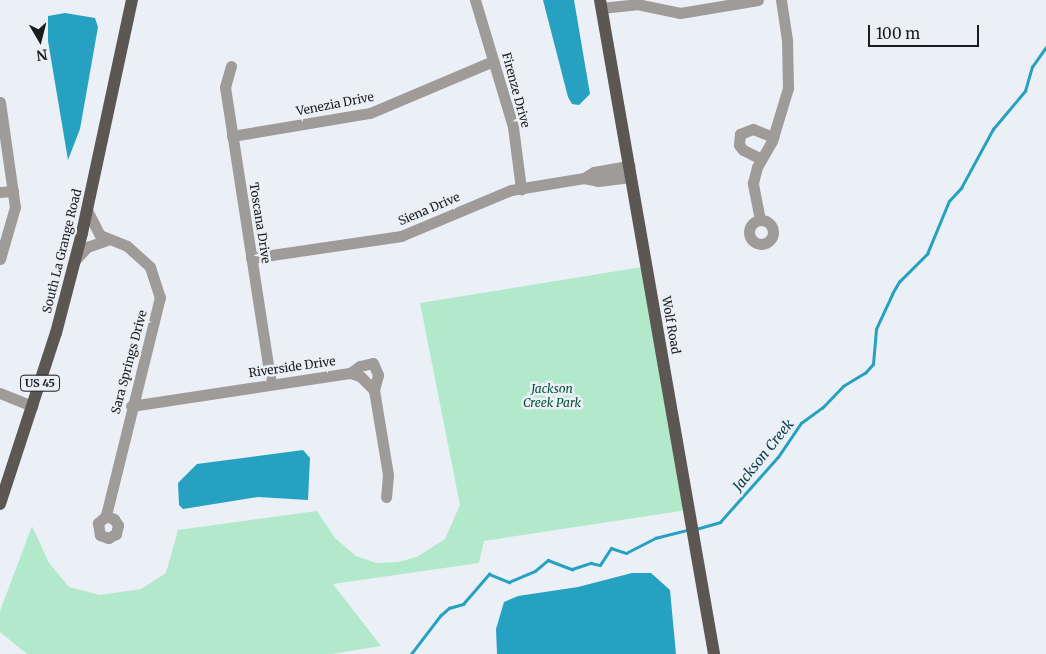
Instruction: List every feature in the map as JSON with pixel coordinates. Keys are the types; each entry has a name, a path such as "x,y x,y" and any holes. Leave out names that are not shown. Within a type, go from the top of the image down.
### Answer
{"main road":[{"name":"South La Grange Road","path":"0,504 33,406 75,260 132,0"},
{"name":"Wolf Road","path":"600,4 714,654"}],"street":[{"name":"Firenze Drive","path":"475,0 513,127 521,189"},
{"path":"600,4 647,3 680,13 758,0"},
{"path":"760,220 753,183 761,159 774,137 788,88 787,40 781,0"},
{"name":"Venezia Drive","path":"232,136 370,113 493,61"},
{"name":"Toscana Drive","path":"231,66 225,87 271,384"},
{"path":"0,105 15,207 0,259"},
{"path":"761,159 743,150 739,145 740,134 753,129 774,137"},
{"name":"Siena Drive","path":"252,258 401,236 494,196 521,189 584,178 598,182 630,172"},
{"path":"0,192 12,190"},
{"path":"75,260 87,247 107,240 94,227 87,210"},
{"name":"Sara Springs Drive","path":"106,516 131,406 160,297 150,267 141,256 128,246 107,240"},
{"path":"350,373 360,366 373,363 378,375 374,390 388,475 386,497"},
{"name":"Riverside Drive","path":"131,406 350,373 360,376 374,390"},
{"path":"0,393 33,406"}],"green space":[{"name":"Jackson Creek Park","path":"642,267 687,510 484,541 479,563 333,584 381,646 331,654 27,654 0,632 0,611 32,526 49,563 69,587 100,595 141,589 166,573 178,530 317,511 335,538 356,556 376,563 398,562 417,557 445,539 460,505 420,303"}],"water":[{"path":"543,0 574,0 590,94 579,105 572,104 568,97"},
{"path":"65,13 95,18 98,27 80,129 68,160 48,41 48,16"},
{"path":"303,450 310,458 308,500 258,497 183,509 179,505 178,483 197,464"},
{"path":"632,573 651,573 670,590 676,654 497,654 496,629 504,602 518,596 578,587"}],"waterway":[{"name":"Jackson Creek","path":"696,529 720,522 778,457 801,423 822,408 843,386 865,373 873,364 876,329 892,294 899,282 927,254 949,201 961,188 993,129 1025,91 1032,67 1046,47"},
{"name":"Jackson Creek","path":"411,654 440,616 449,608 463,604 489,574 509,582 535,571 548,560 572,569 591,563 600,565 611,548 626,553 655,538 688,530"}]}
